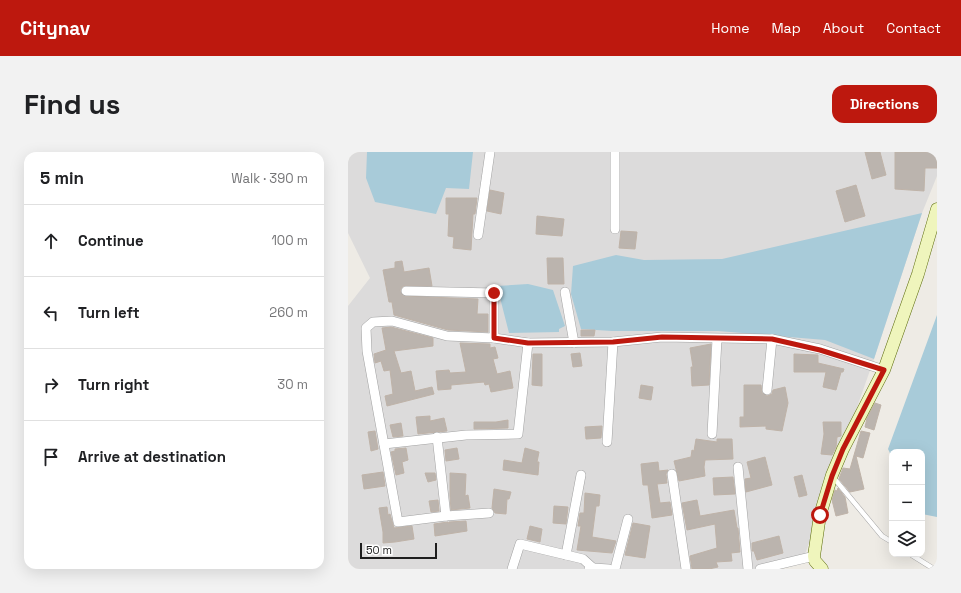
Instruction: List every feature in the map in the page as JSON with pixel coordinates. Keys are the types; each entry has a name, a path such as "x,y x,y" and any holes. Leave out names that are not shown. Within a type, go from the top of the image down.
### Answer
{"street":[{"path":"478,235 490,152"},
{"path":"615,152 615,228"},
{"path":"822,569 815,561 814,556 820,515 832,476 843,449 884,370 918,274 937,209"},
{"path":"406,291 494,293 494,338"},
{"path":"565,292 574,343"},
{"path":"489,513 446,516 398,522 367,351 366,328 373,322 392,321 447,336 494,338 528,343 613,342 662,337 772,339 820,350 884,370"},
{"path":"712,434 717,338"},
{"path":"767,390 772,339"},
{"path":"607,442 613,342"},
{"path":"384,444 437,437 518,434 528,343"},
{"path":"437,437 446,516"},
{"path":"738,466 748,569"},
{"path":"672,474 686,569"},
{"path":"566,555 581,475"},
{"path":"615,569 628,519"},
{"path":"512,569 520,544 583,559 591,568 609,569"},
{"path":"760,569 814,556"}],"lane":[{"path":"832,476 882,536 889,540"},
{"path":"915,557 934,569"}],"shaded area":[{"path":"348,152 937,152 937,176 922,213 874,359 803,560 772,569 348,569 348,306 370,278 348,233"}],"water":[{"path":"367,152 473,152 469,189 446,188 436,214 375,202 366,178"},
{"path":"922,213 874,359 825,340 718,331 612,331 581,329 571,294 573,266 616,255 644,260 722,259"},
{"path":"528,284 553,290 565,326 559,329 559,332 509,333 497,286"},
{"path":"937,315 937,517 925,515 925,449 889,449 889,451 888,449"}],"building":[{"path":"865,152 880,152 886,175 872,179"},
{"path":"895,152 937,152 937,168 925,168 924,191 895,189"},
{"path":"856,185 865,216 845,222 836,191"},
{"path":"490,190 504,193 501,214 487,211"},
{"path":"446,198 477,198 475,214 473,214 471,250 453,248 454,237 448,236 449,214 446,214"},
{"path":"537,216 564,219 562,236 536,234"},
{"path":"621,231 637,232 635,249 619,248"},
{"path":"547,258 563,258 564,284 548,284"},
{"path":"402,261 404,272 429,268 432,286 403,286 400,290 403,296 478,299 477,314 488,314 488,332 448,330 394,315 392,302 389,302 383,270 395,268 395,262"},
{"path":"391,327 433,338 433,346 394,351 401,373 411,371 415,391 432,387 434,394 387,406 385,396 393,394 390,370 384,371 381,361 375,363 374,354 386,350 382,328"},
{"path":"581,330 595,330 594,336 581,336"},
{"path":"460,343 490,344 490,348 495,347 498,358 493,359 497,374 510,371 513,388 491,392 489,384 485,385 484,382 451,385 451,389 438,390 436,371 449,370 450,373 466,372"},
{"path":"711,344 709,385 692,386 691,367 693,367 690,348"},
{"path":"580,353 582,366 573,367 571,354"},
{"path":"533,354 542,354 542,386 532,385"},
{"path":"794,354 818,355 818,363 844,369 843,372 841,372 836,390 823,387 826,372 794,372"},
{"path":"641,385 653,387 651,400 639,398"},
{"path":"744,385 761,385 762,393 767,396 772,394 773,390 785,387 788,403 782,431 766,429 766,426 740,427 740,417 744,417"},
{"path":"875,403 881,405 874,430 865,427 867,418"},
{"path":"430,416 430,421 444,418 447,431 418,434 416,417"},
{"path":"508,420 508,428 474,429 474,422 496,422"},
{"path":"823,422 841,422 841,436 837,437 836,447 832,455 821,454 824,434"},
{"path":"401,423 403,436 393,437 390,425"},
{"path":"602,426 601,438 586,439 585,427"},
{"path":"375,431 378,449 371,451 368,432"},
{"path":"861,431 870,433 863,458 856,456 864,489 850,492 839,479 843,468 850,469"},
{"path":"696,439 717,442 717,439 732,439 733,459 705,460 705,476 679,481 674,461 691,457 692,450 694,451"},
{"path":"406,448 408,460 402,462 404,473 396,475 391,452 395,451 395,449"},
{"path":"457,448 459,459 446,461 445,450"},
{"path":"525,448 539,452 537,462 539,462 538,475 503,470 504,460 522,463"},
{"path":"765,457 772,485 746,492 745,479 751,478 747,462"},
{"path":"658,462 659,471 668,470 666,474 667,483 657,484 660,503 670,502 672,515 652,518 648,485 643,485 641,464"},
{"path":"383,472 385,486 364,489 362,475"},
{"path":"425,473 435,473 436,480 428,482"},
{"path":"450,473 466,474 465,496 468,495 470,508 451,510"},
{"path":"802,475 807,495 799,497 794,477"},
{"path":"733,477 735,494 714,495 713,478"},
{"path":"838,488 845,497 848,513 836,516 832,500 835,490 837,491"},
{"path":"494,489 511,492 509,499 507,499 506,514 495,513 492,508"},
{"path":"585,493 600,495 599,506 596,506 592,537 616,541 612,553 577,550 581,526 578,526 580,513 584,513"},
{"path":"438,500 439,511 431,512 429,501"},
{"path":"697,500 700,516 734,510 738,528 740,552 731,553 732,561 716,562 718,567 709,569 692,569 690,556 717,548 715,524 687,530 682,503"},
{"path":"554,506 568,507 566,524 553,523"},
{"path":"387,507 388,515 390,514 394,528 412,526 414,539 383,543 383,532 379,508"},
{"path":"466,521 467,531 435,536 434,524 448,522 449,524 449,522"},
{"path":"633,523 650,526 645,558 625,555"},
{"path":"530,526 542,529 540,542 527,539"},
{"path":"779,536 783,553 757,560 754,551 752,551 752,543"}],"route":[{"path":"494,293 494,338 528,343 613,342 662,337 772,339 820,350 884,370 843,449 832,476 820,515"}]}
